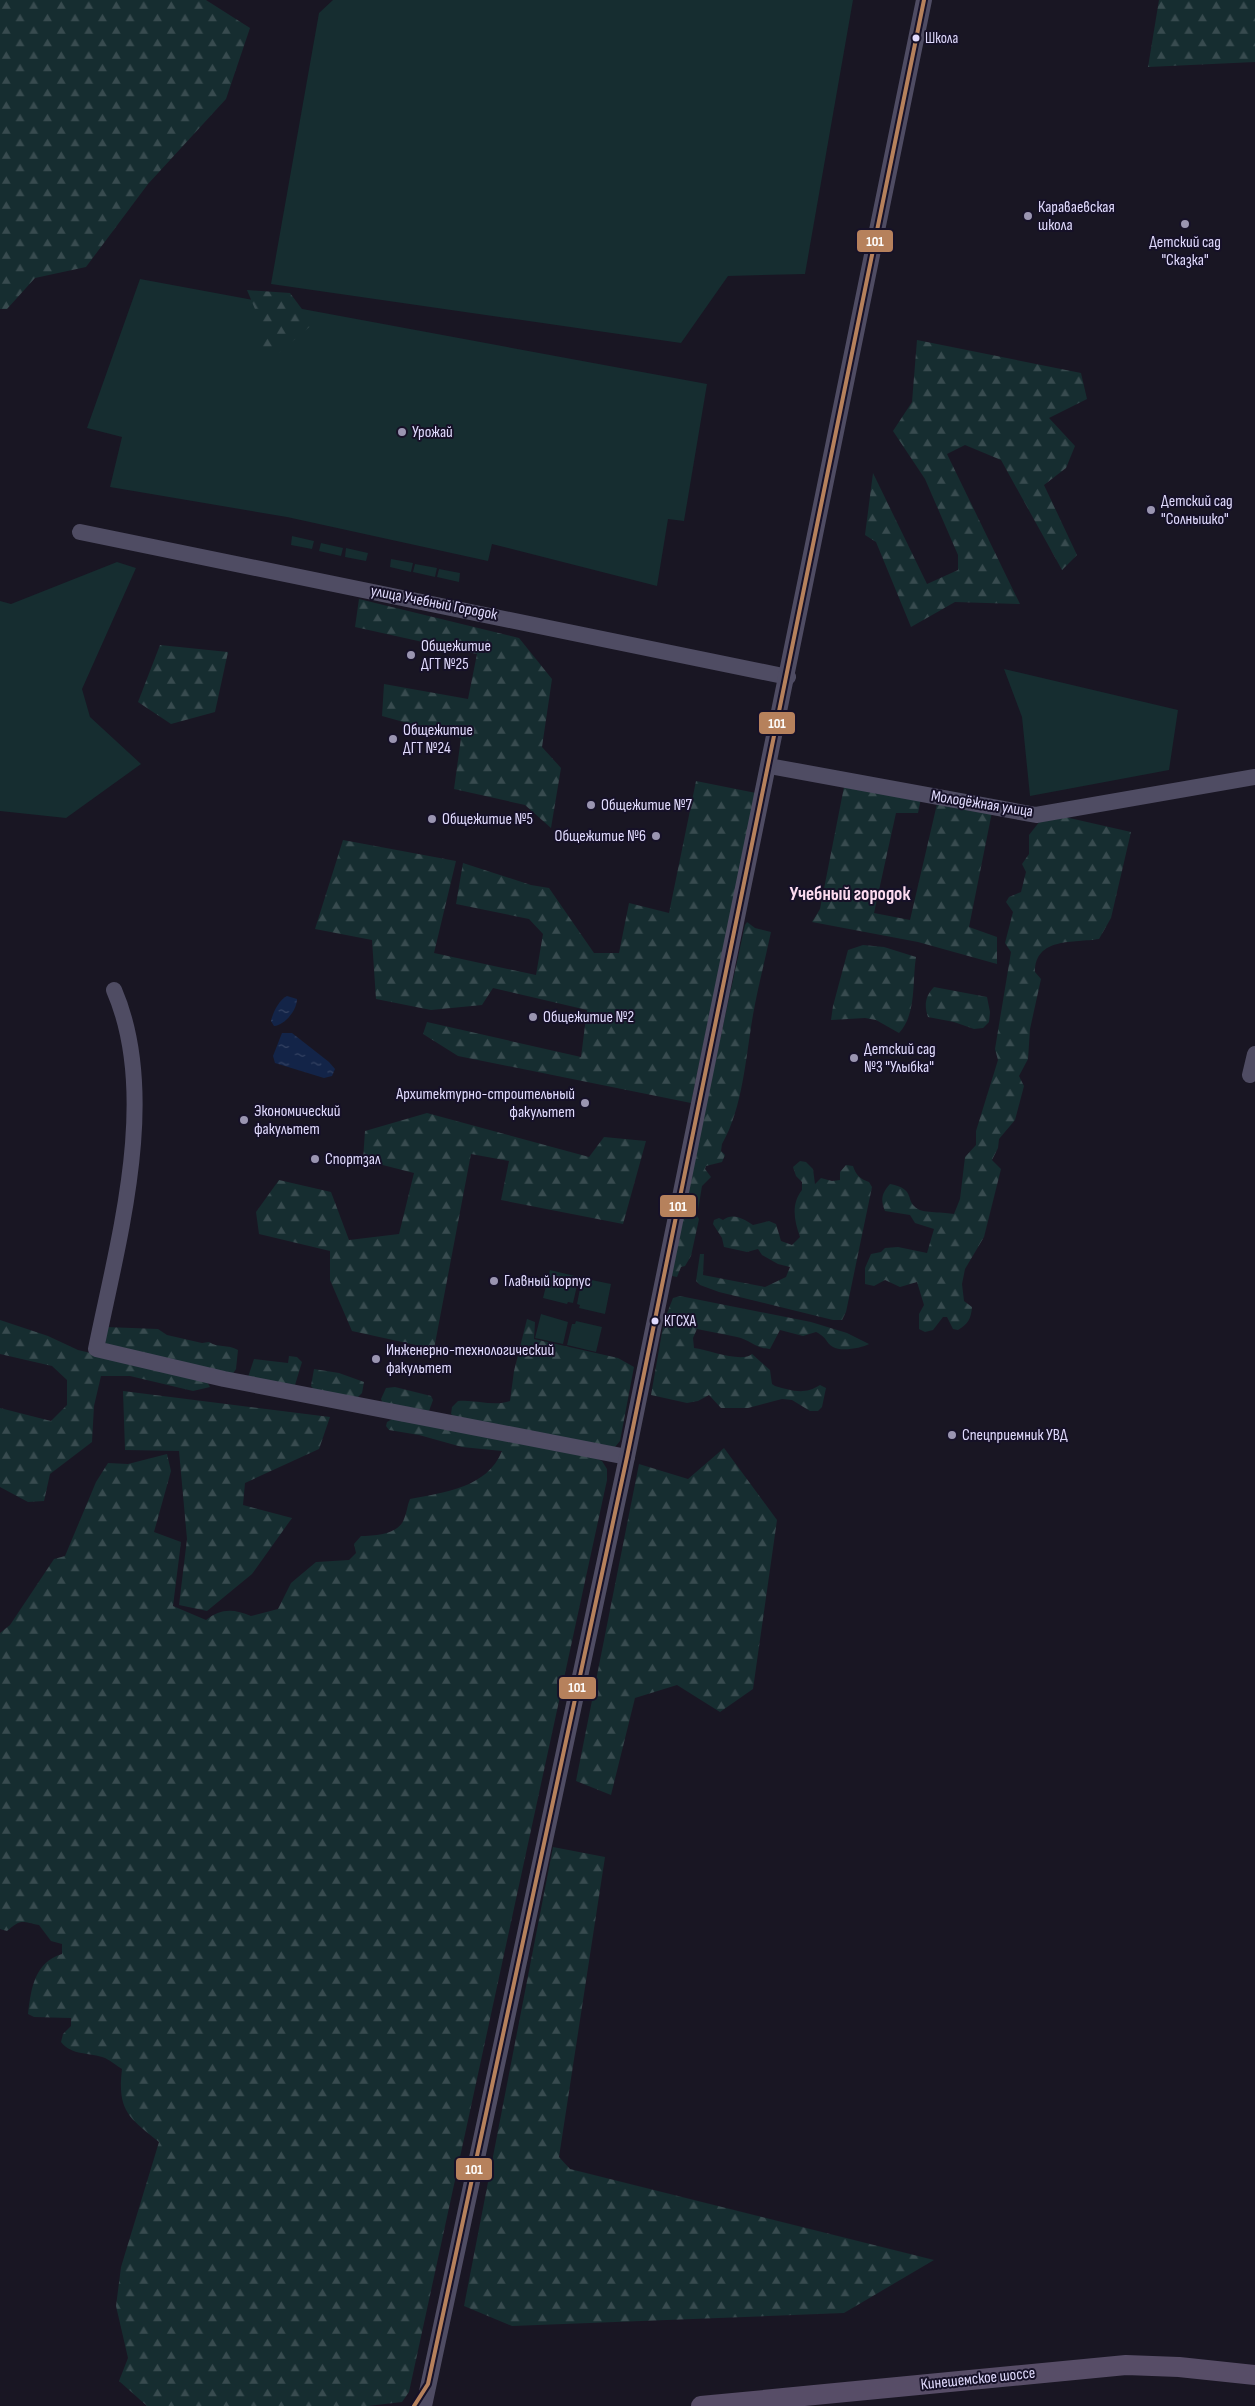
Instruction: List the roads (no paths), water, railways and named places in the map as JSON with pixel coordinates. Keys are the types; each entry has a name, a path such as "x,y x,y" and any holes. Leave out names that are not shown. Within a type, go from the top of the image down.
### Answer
{"main road":[{"name":"Кинешемское шоссе","path":"701,2406 1126,2365 1179,2367 1255,2375"}],"street":[{"path":"424,2406 627,1457 788,677 924,0"},
{"name":"улица Учебный Городок","path":"80,532 788,677"},
{"name":"Молодёжная улица","path":"769,766 1036,814 1255,776"},
{"path":"114,990 123,1011 133,1065 135,1126 123,1216 96,1349 224,1379 627,1457"},
{"path":"1250,1075 1255,1054"},
{"path":"414,2406 428,2384"},
{"path":"428,2384 434,2406"}],"water":[{"path":"287,996 297,999 295,1008 286,1020 274,1026 271,1021 273,1014 279,1003"},
{"path":"282,1033 292,1033 329,1062 335,1069 332,1076 324,1078 275,1063 273,1056"}],"place":[{"name":"Школа","path":"916,38"},
{"name":"Караваевская школа","path":"1028,216"},
{"name":"Детский сад \"Сказка\"","path":"1185,224"},
{"name":"Урожай","path":"402,432"},
{"name":"Детский сад \"Солнышко\"","path":"1151,510"},
{"name":"Общежитие ДГТ №25","path":"411,655"},
{"name":"Общежитие ДГТ №24","path":"393,739"},
{"name":"Общежитие №7","path":"591,805"},
{"name":"Общежитие №5","path":"432,819"},
{"name":"Общежитие №6","path":"656,836"},
{"name":"Общежитие №2","path":"533,1017"},
{"name":"Детский сад №3 \"Улыбка\"","path":"854,1058"},
{"name":"Архитектурно-строительный факультет","path":"585,1103"},
{"name":"Экономический факультет","path":"244,1120"},
{"name":"Спортзал","path":"315,1159"},
{"name":"Главный корпус","path":"494,1281"},
{"name":"КГСХА","path":"655,1321"},
{"name":"Инженерно-технологический факультет","path":"376,1359"},
{"name":"Спецприемник УВД","path":"952,1435"}],"district":[{"name":"Учебный городок","path":"850,894"}]}
